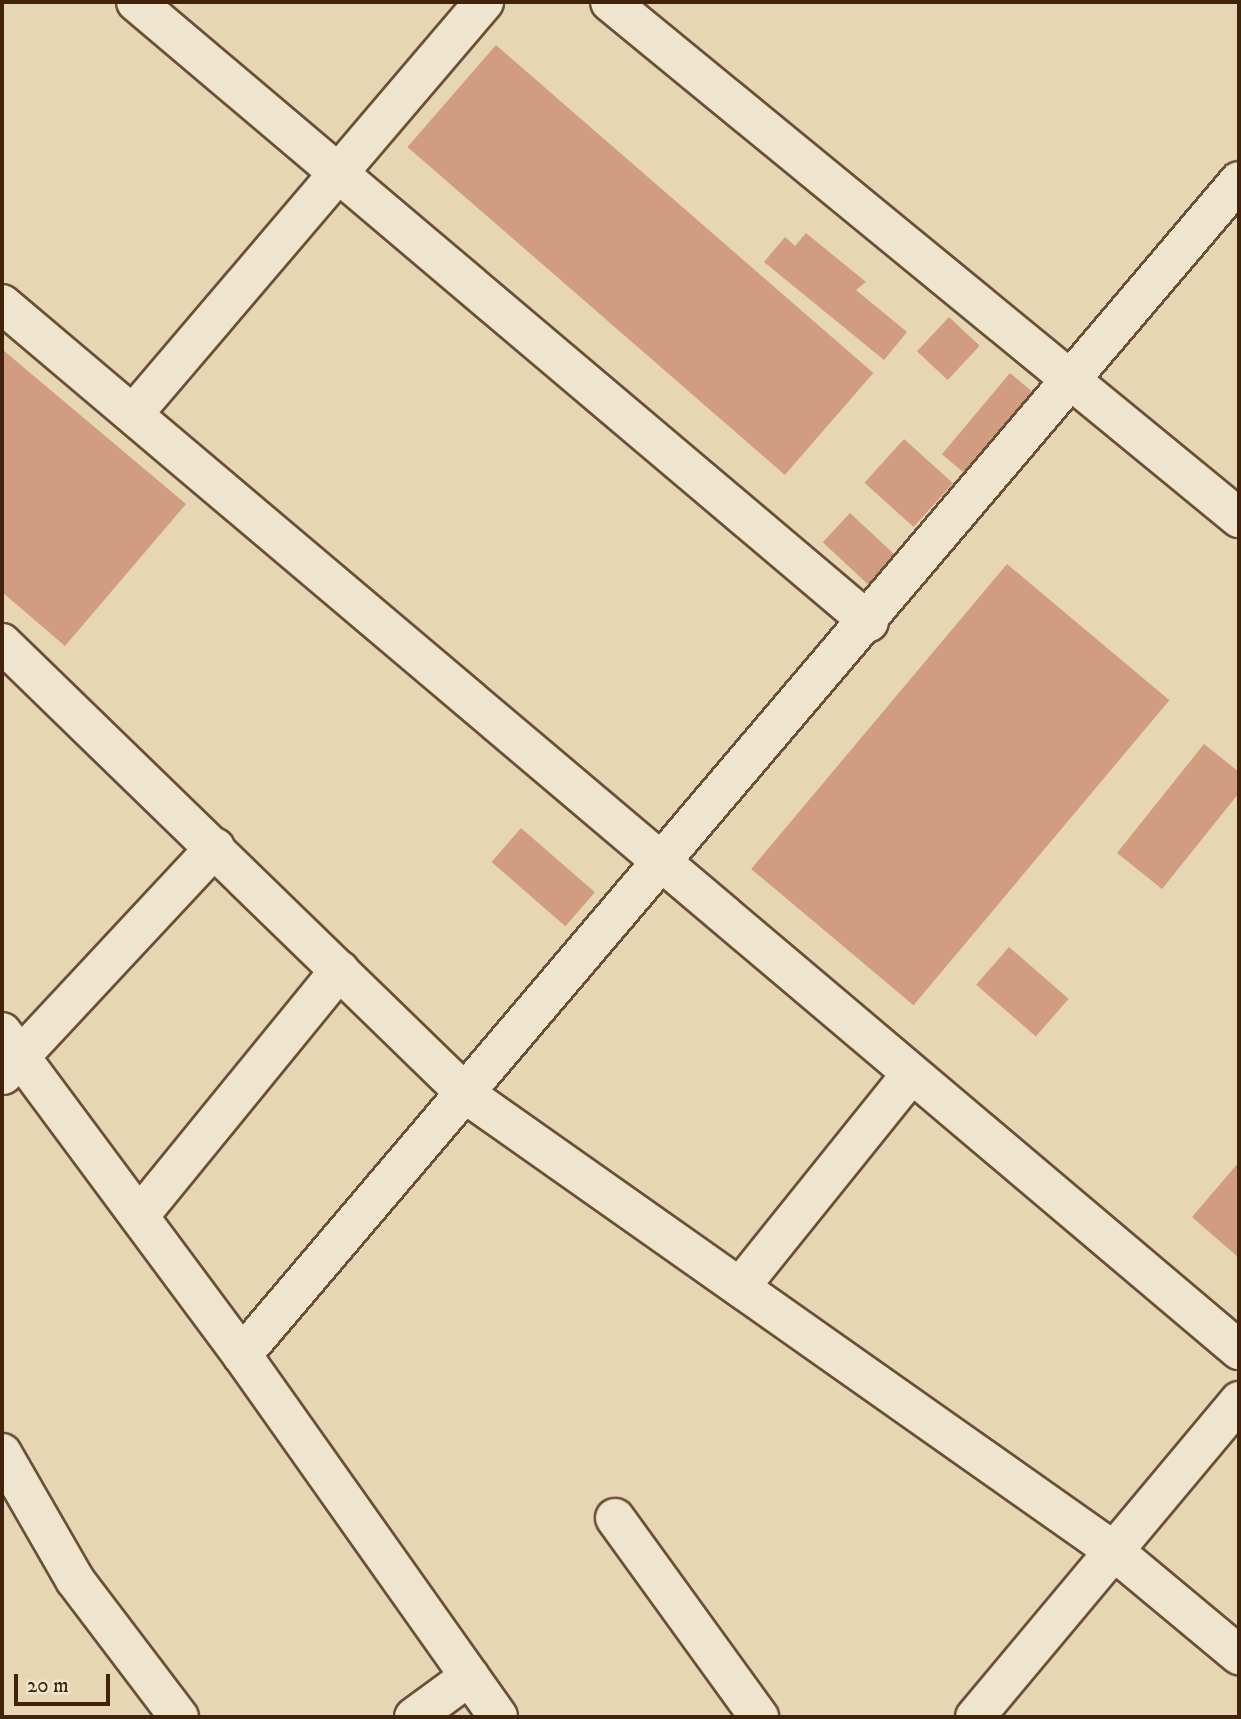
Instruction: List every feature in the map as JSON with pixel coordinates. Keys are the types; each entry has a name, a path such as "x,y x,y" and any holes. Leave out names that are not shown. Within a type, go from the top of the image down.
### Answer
{"street":[{"path":"136,2 343,171 869,622"},
{"path":"135,413 484,2"},
{"path":"610,2 1074,378 1239,518"},
{"path":"242,1355 467,1095 660,861 869,622 1239,181"},
{"path":"2,304 135,413 1239,1350"},
{"path":"2,643 467,1095 1114,1551 1239,1655"},
{"path":"215,848 9,1056 140,1215 499,1717"},
{"path":"140,1215 340,970"},
{"path":"740,1287 911,1074"},
{"path":"975,1717 1239,1401"},
{"path":"2,1453 75,1580 178,1717"},
{"path":"615,1518 759,1717"},
{"path":"414,1717 470,1676"}],"building":[{"path":"496,45 873,373 785,475 407,147"},
{"path":"806,233 866,282 856,290 907,332 884,360 764,262 785,237 795,246"},
{"path":"949,317 980,346 948,380 917,351"},
{"path":"3,350 186,504 65,646 2,592"},
{"path":"1010,373 1037,395 969,477 942,454"},
{"path":"904,439 953,483 914,527 865,483"},
{"path":"850,513 900,560 873,589 823,542"},
{"path":"1007,564 1169,700 914,1005 751,869"},
{"path":"1204,744 1239,772 1239,793 1162,889 1117,853"},
{"path":"521,828 595,892 565,926 491,862"},
{"path":"1009,947 1069,999 1036,1037 976,985"},
{"path":"1239,1162 1239,1258 1192,1217"}]}
